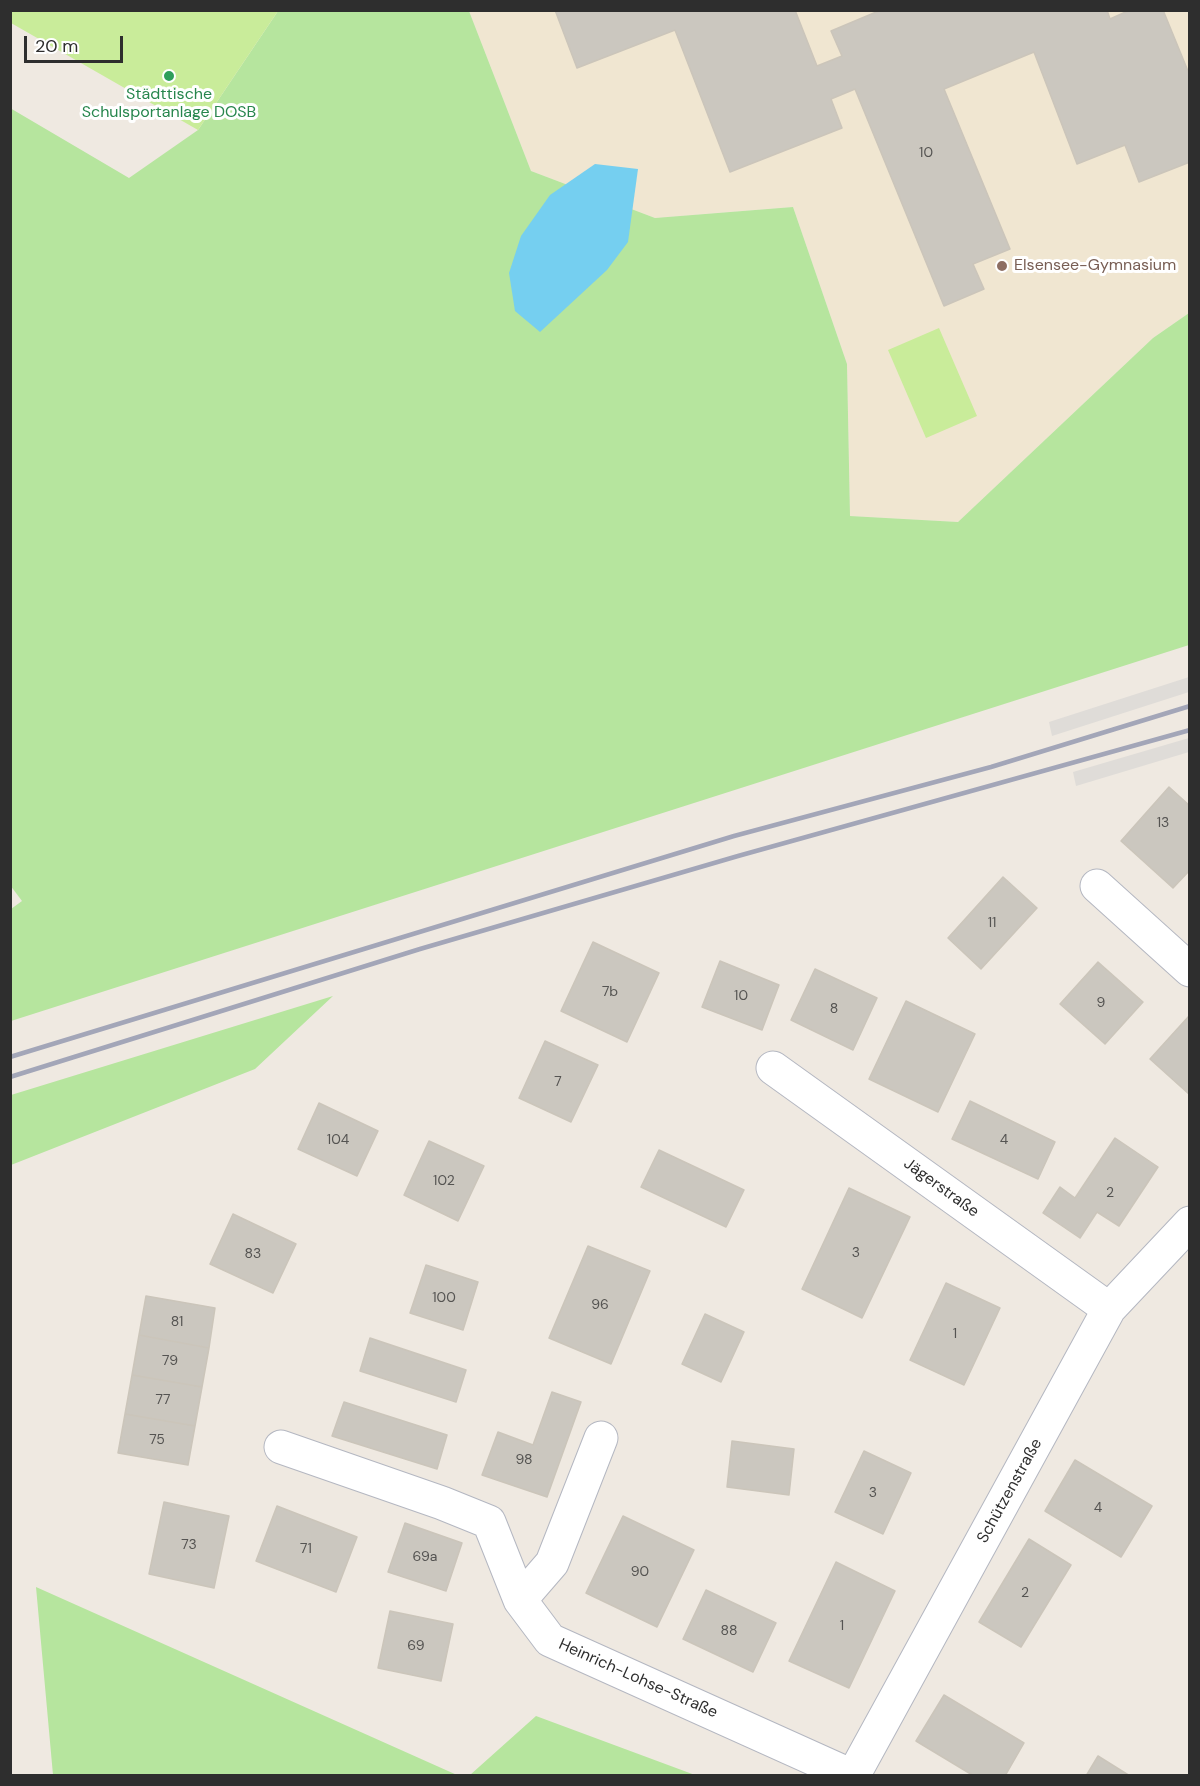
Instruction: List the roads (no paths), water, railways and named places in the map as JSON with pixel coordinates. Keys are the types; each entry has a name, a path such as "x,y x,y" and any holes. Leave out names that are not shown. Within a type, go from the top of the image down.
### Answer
{"street":[{"path":"1097,886 1190,970"},
{"name":"Jägerstraße","path":"773,1068 1109,1309"},
{"name":"Schützenstraße","path":"853,1776 1109,1309 1190,1223"},
{"path":"520,1600 552,1563 601,1438"},
{"name":"Heinrich-Lohse-Straße","path":"281,1447 442,1503 489,1522 520,1600 550,1640 853,1776"}],"water":[{"path":"595,164 638,169 628,242 607,270 540,332 515,311 509,273 521,236 550,195"}],"railway":[{"path":"10,1057 734,836 991,767 1190,706"},
{"path":"10,1077 420,949 738,856 1190,730"}],"place":[{"name":"Städttische Schulsportanlage DOSB","path":"169,76"},
{"name":"Elsensee-Gymnasium","path":"1002,266"}]}
